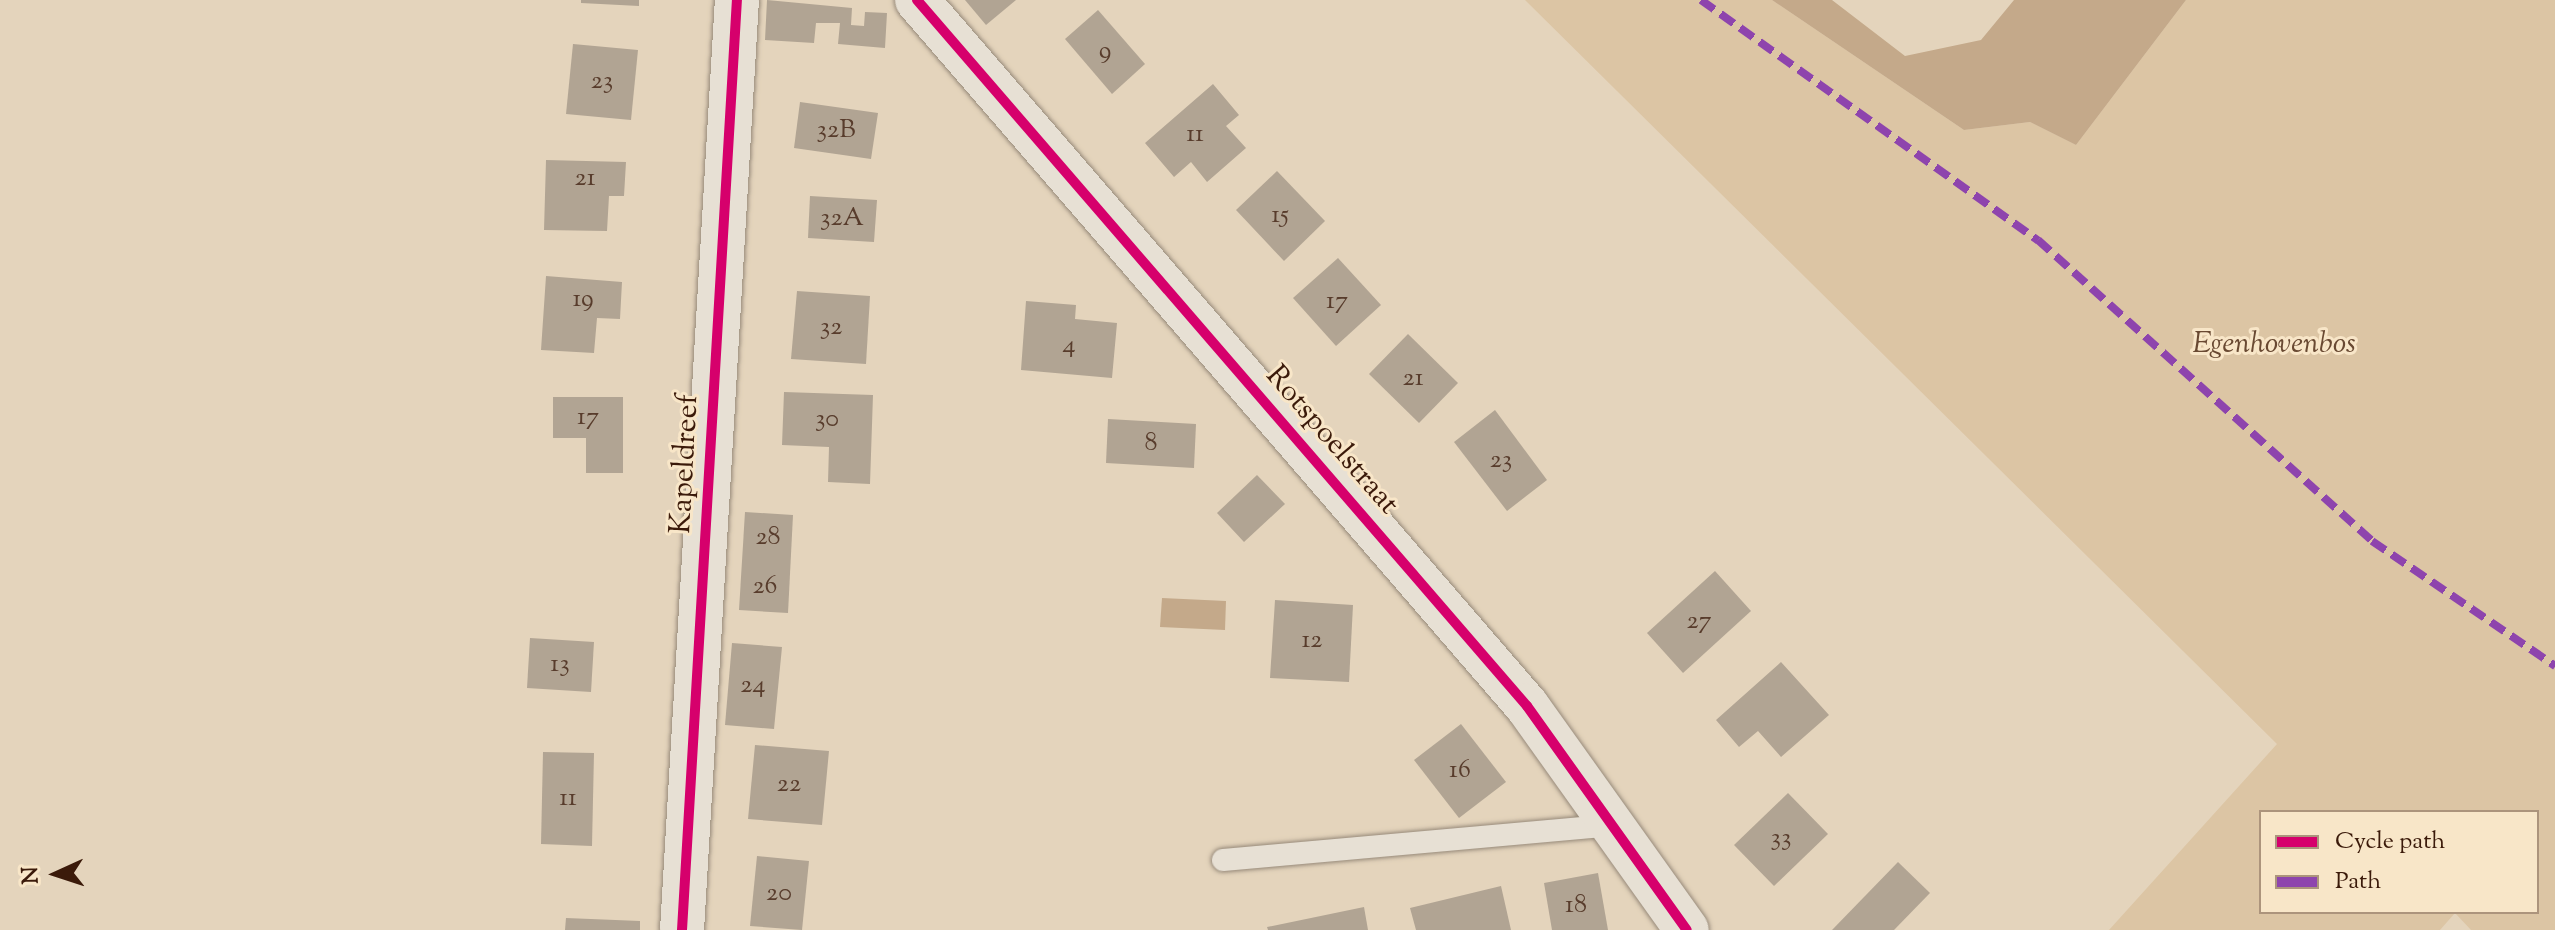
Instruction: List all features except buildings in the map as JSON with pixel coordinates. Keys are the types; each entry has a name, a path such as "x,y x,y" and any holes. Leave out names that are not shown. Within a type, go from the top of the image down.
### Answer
{"street":[{"name":"Kapeldreef","path":"682,930 737,0"},
{"name":"Rotspoelstraat","path":"917,0 1527,706 1619,825 1687,930"}],"lane":[{"path":"1223,860 1619,825"}],"green space":[{"name":"Egenhovenbos","path":"1525,0 1772,0 1964,130 2030,122 2076,145 2186,0 2555,0 2555,930 2471,930 2456,914 2539,914 2539,810 2259,810 2259,914 2454,914 2440,930 2109,930 2277,744"}],"shaded area":[{"path":"1772,0 1832,0 1905,56 1981,40 2014,0 2186,0 2076,145 2030,122 1964,130"},
{"path":"1162,598 1226,601 1225,630 1160,627"}],"marked path":[{"path":"1701,0 2038,240 2372,541 2555,666"}],"cycle path":[{"path":"682,930 737,0"},
{"path":"917,0 1527,706 1687,930"}]}
